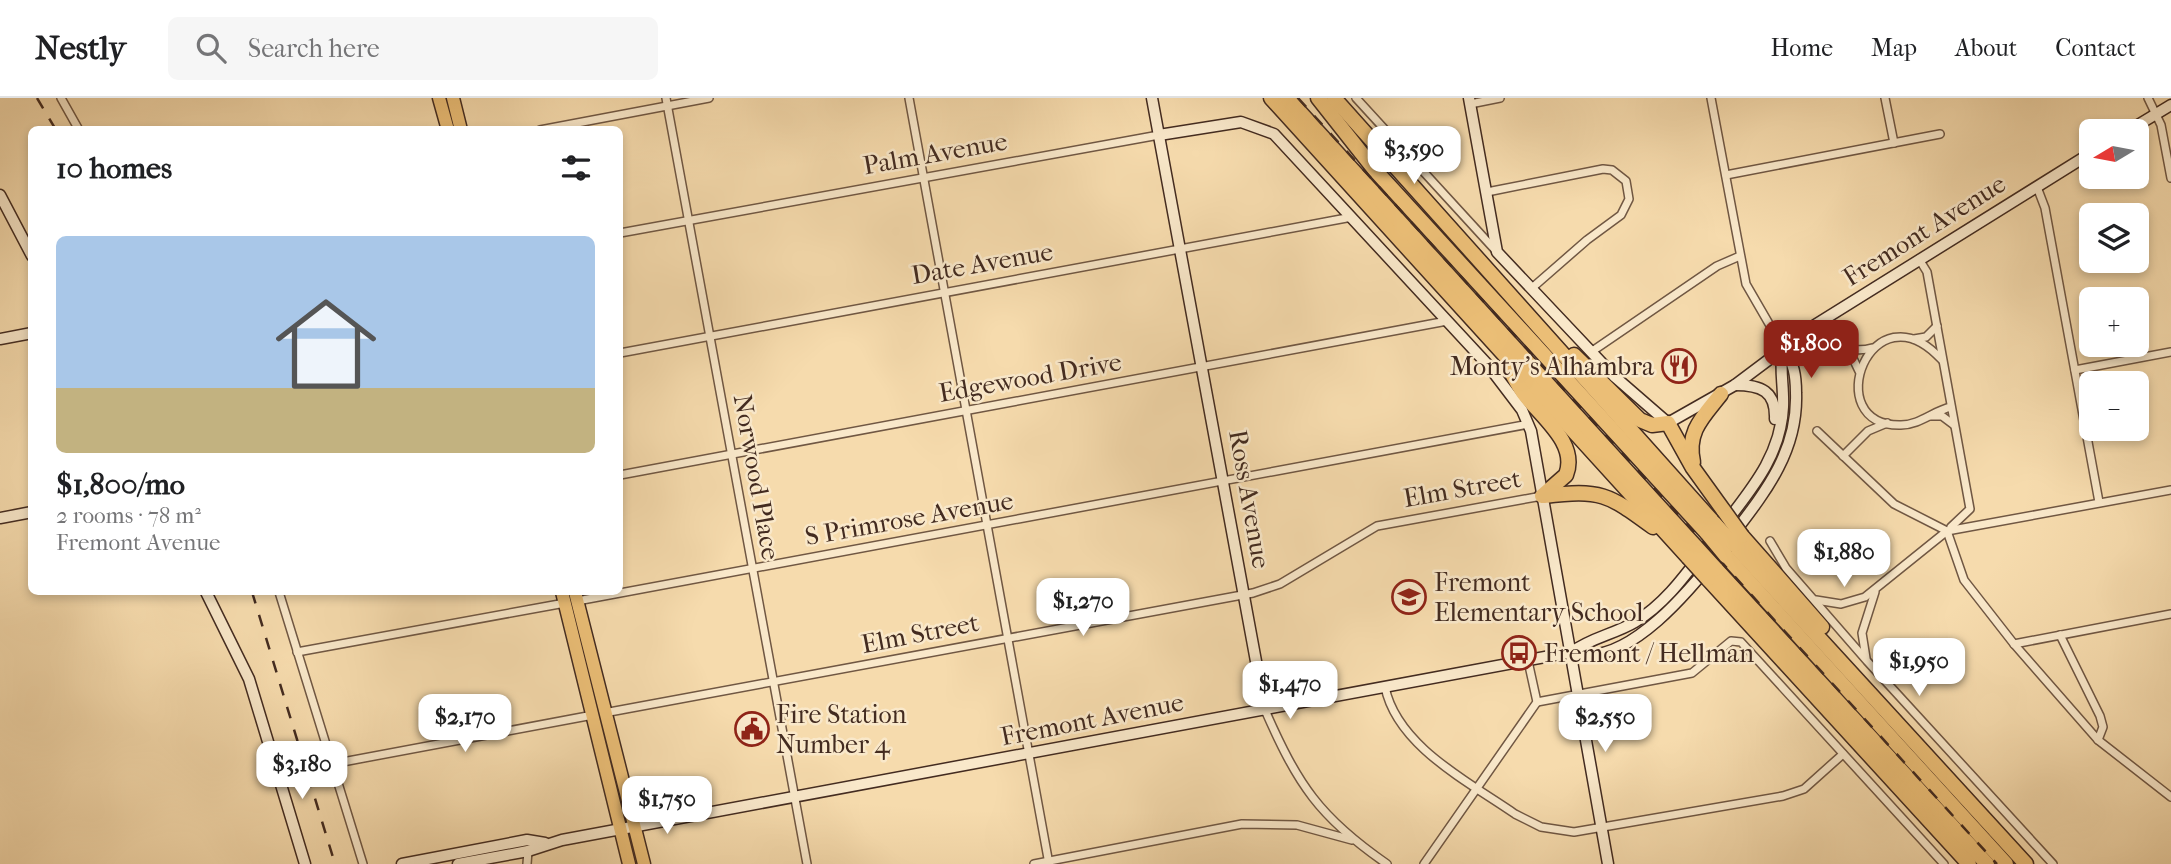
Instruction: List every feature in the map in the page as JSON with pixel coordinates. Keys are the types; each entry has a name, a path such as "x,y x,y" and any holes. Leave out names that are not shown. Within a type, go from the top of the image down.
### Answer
{"highway":[{"path":"1271,98 1495,345 1688,550 1799,658 1987,864"},
{"path":"1287,98 1688,550"},
{"path":"1318,98 1374,169 1631,452 1710,528 1734,546 2026,864"},
{"path":"1334,98 1606,404 1710,528"},
{"path":"1469,251 1640,420 1652,425 1668,423 1697,473 1724,511 1734,546 2006,864"},
{"path":"1495,345 1522,392 1553,427 1568,453 1566,475 1542,496"},
{"path":"1697,473 1691,454 1694,430 1721,394"},
{"path":"1606,404 1631,452"},
{"path":"1542,496 1586,491 1605,495 1688,550"},
{"path":"1712,574 1762,638 1969,864"},
{"path":"1762,638 1799,658"}],"main road":[{"path":"439,98 447,126"},
{"path":"453,98 460,126"},
{"name":"Ross Avenue","path":"1152,98 1265,709"},
{"path":"1470,101 1497,253 1591,352 1668,423 1735,385 1783,348"},
{"path":"2148,119 2171,105"},
{"name":"Palm Avenue","path":"1159,135 1230,122 1258,126 1287,146 1352,217"},
{"name":"Fremont Avenue","path":"1783,348 1815,325 2079,161"},
{"path":"0,195 28,248"},
{"path":"1352,217 1487,364 1520,407 1529,424 1608,864"},
{"path":"0,339 28,334"},
{"name":"Fremont Avenue","path":"544,843 1572,652 1582,644 1607,636 1634,622 1666,596 1755,485 1774,449 1782,413 1783,348"},
{"name":"Fremont Avenue","path":"1572,652 1585,657 1614,647 1664,617 1705,572 1772,483 1787,452 1795,419 1793,365 1783,348"},
{"path":"1735,385 1756,385 1770,394 1775,406 1774,449"},
{"path":"0,518 28,513"},
{"path":"207,595 249,679 305,864"},
{"path":"577,596 644,864"},
{"path":"563,597 629,864"},
{"path":"402,864 527,840 544,843"},
{"path":"458,864 528,851 544,843"}],"street":[{"path":"558,126 667,102 709,98"},
{"path":"909,98 1010,638 1049,863"},
{"path":"1357,100 1368,98"},
{"path":"1470,101 1500,98"},
{"path":"1711,98 1740,256 1750,295 1783,348"},
{"path":"1885,98 1894,143"},
{"path":"2148,98 2161,125 2171,178"},
{"path":"63,99 77,126"},
{"path":"1357,100 1497,253"},
{"name":"Norwood Place","path":"667,102 807,864"},
{"path":"1726,175 1940,134"},
{"name":"Palm Avenue","path":"623,232 1159,135"},
{"path":"1487,192 1603,169 1612,170 1626,181 1629,199 1620,215 1532,288"},
{"path":"2037,187 2045,208 2099,502"},
{"name":"Date Avenue","path":"623,352 1352,217"},
{"path":"1591,352 1717,266 1740,256"},
{"path":"1812,598 1841,604 1875,592 1970,509 1927,272 1920,259"},
{"name":"Edgewood Drive","path":"623,474 1447,321"},
{"path":"1815,325 1829,340 1849,350 1874,347 1891,340 1926,337 1937,326"},
{"path":"1911,340 1929,348 1943,360"},
{"path":"1858,371 1874,347"},
{"path":"1849,350 1858,371 1858,386 1870,413 1868,431"},
{"path":"2075,370 2171,352"},
{"path":"1843,456 1868,431 1886,424 1911,424 1951,407"},
{"path":"1870,413 1886,424"},
{"path":"1930,416 1942,416 1955,425"},
{"name":"S Primrose Avenue","path":"623,589 752,568 1529,424"},
{"path":"1817,431 1894,504 1947,531 2171,489"},
{"name":"Elm Street","path":"332,764 1244,594 1280,584 1377,526 1542,496"},
{"path":"1947,531 1964,580 2014,644 2098,740 2171,797"},
{"path":"1770,541 1786,568 1867,661 2053,864"},
{"path":"1867,661 1861,633 1875,592"},
{"path":"280,595 363,864"},
{"name":"S Primrose Avenue","path":"298,652 577,596"},
{"path":"2014,644 2171,614"},
{"path":"2060,635 2100,716 2103,727 2098,740"},
{"path":"1424,864 1537,702 1692,673 1731,641 1746,647 1944,864"},
{"path":"1528,661 1537,702"},
{"path":"1385,687 1394,714 1409,736 1476,788 1515,814 1541,827 1566,832 1602,829 1795,793 1843,754"},
{"name":"Ross Avenue","path":"1265,709 1282,749 1324,814 1352,839 1387,864"},
{"path":"1034,864 1242,824 1270,822 1326,831 1352,839"},
{"path":"527,864 528,851"}],"railway":[{"path":"37,98 54,126"},
{"path":"1298,98 1997,864"},
{"path":"253,595 335,864"}],"place":[{"name":"Monty's Alhambra","path":"1679,366"},
{"name":"Fremont Elementary School","path":"1409,597"},
{"name":"Fremont / Hellman","path":"1519,653"},
{"name":"Fire Station Number 4","path":"752,729"}]}
